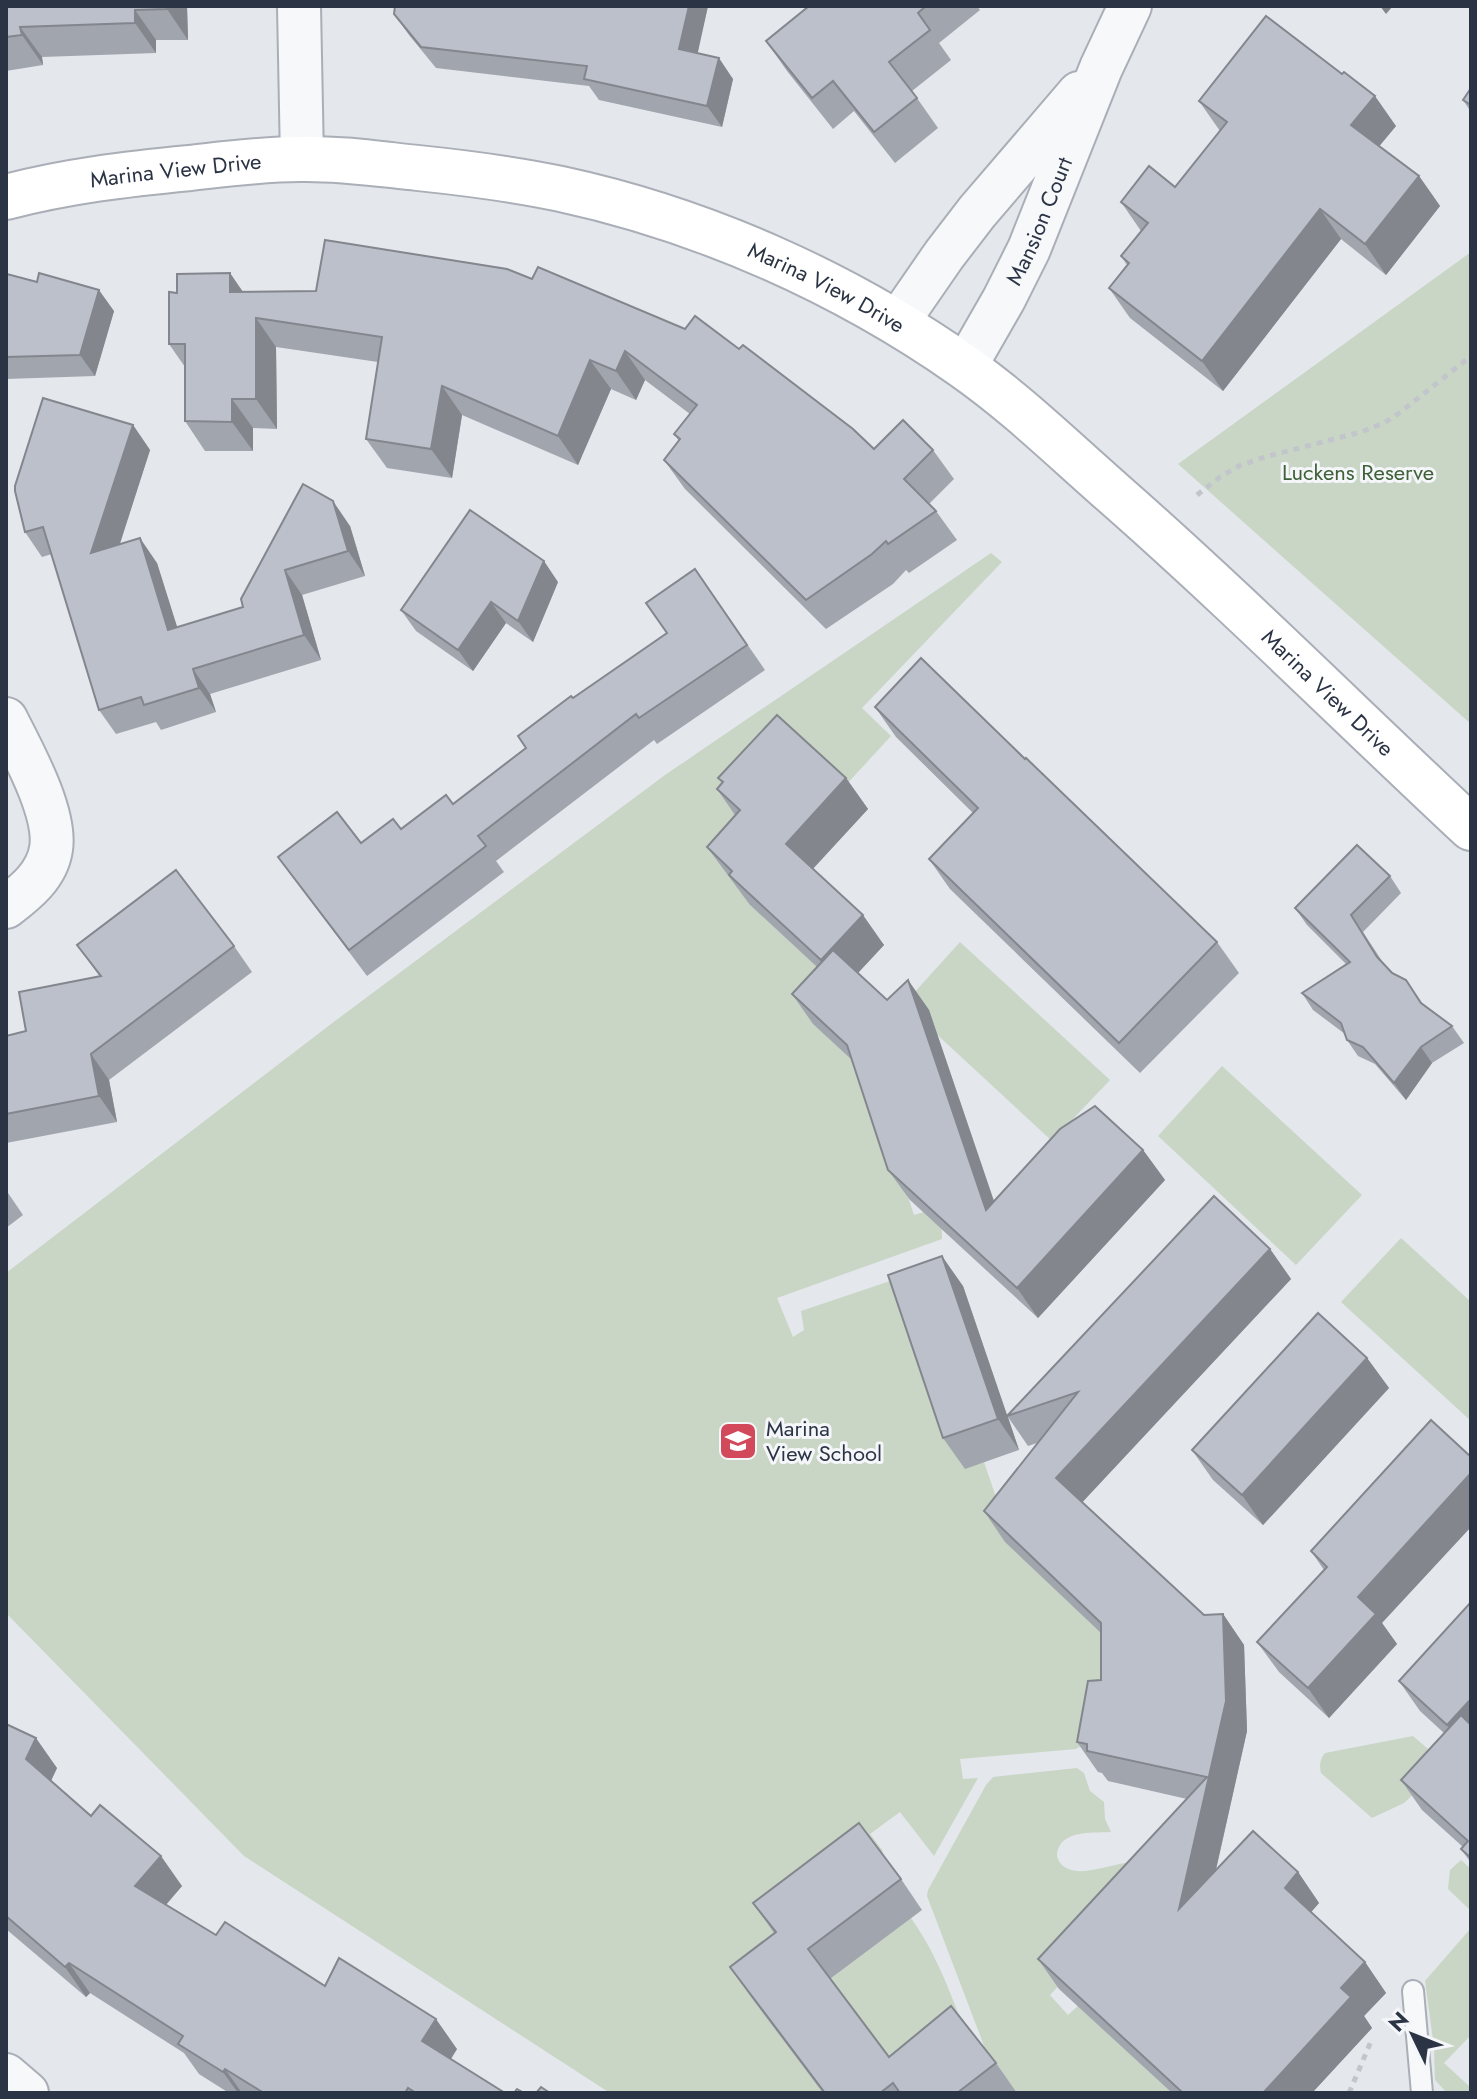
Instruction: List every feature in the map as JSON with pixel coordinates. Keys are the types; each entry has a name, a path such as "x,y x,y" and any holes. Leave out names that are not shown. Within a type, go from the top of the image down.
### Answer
{"street":[{"path":"299,6 302,159"},
{"name":"Mansion Court","path":"965,367 1029,249 1101,68 1130,6"},
{"name":"Mansion Court","path":"897,323 977,212 1101,68"},
{"name":"Marina View Drive","path":"6,197 93,178 302,159 375,163 479,174 560,189 617,203 714,235 766,257 834,288 897,323 965,367 1017,408 1161,535 1471,828"},
{"path":"6,719 46,807 51,830 51,849 36,882 6,907"},
{"path":"6,2075 27,2093"}],"lane":[{"path":"1413,1991 1422,2093"}],"path":[{"path":"1197,495 1239,466 1384,423 1471,356"},
{"path":"1349,2093 1372,2039"}],"green space":[{"name":"Luckens Reserve","path":"1471,252 1471,724 1178,464"},
{"path":"991,553 1002,562 862,708 891,736 844,787 750,905 842,990 914,1215 941,1207 942,1239 777,1298 793,1337 804,1330 801,1311 902,1277 964,1468 984,1462 998,1503 1122,1653 1093,1738 1076,1749 960,1759 963,1779 978,1778 934,1856 900,1812 870,1834 883,1851 774,1933 823,2093 610,2093 244,1856 6,1613 6,1273 335,1021 665,775"},
{"path":"960,942 1110,1080 1052,1141 904,1004"},
{"path":"1222,1066 1362,1195 1296,1265 1158,1136"},
{"path":"1401,1238 1471,1302 1471,1421 1341,1302"},
{"path":"1413,1736 1435,1755 1421,1787 1404,1803 1372,1818 1321,1773 1320,1762 1325,1753"},
{"path":"1077,1768 1084,1773 1090,1791 1104,1802 1105,1819 1111,1832 1068,1838 1057,1851 1061,1864 1068,1869 1087,1871 1135,1863 1164,1876 1050,1995 1068,2015 1078,2006 1172,2093 1017,2093 986,2051 927,1896 993,1777"},
{"path":"1461,1860 1471,1869 1471,1911 1448,1889 1450,1870"},
{"path":"911,1918 936,1960 966,2034 910,2088 829,1980"},
{"path":"1471,1928 1471,2035 1444,2063 1471,2088 1471,2093 1447,2093 1435,2080 1425,1981"}],"building":[{"path":"6,6 167,6 167,9 135,10 135,23 20,27 22,35 6,37"},
{"path":"395,6 689,6 679,49 719,58 707,106 584,79 587,66 421,47 394,14"},
{"path":"809,6 926,6 918,13 930,30 889,62 917,98 874,132 833,81 812,98 766,41"},
{"path":"1266,16 1375,96 1351,125 1419,176 1365,244 1320,209 1202,361 1109,288 1129,263 1121,256 1148,223 1121,202 1149,166 1175,187 1227,122 1199,101"},
{"path":"1471,88 1471,105 1463,100"},
{"path":"325,240 507,269 532,279 538,267 685,329 695,316 739,349 743,345 853,429 874,449 903,420 933,450 904,479 936,511 888,544 886,541 806,600 664,460 680,439 674,434 697,405 625,351 616,371 590,360 558,436 442,386 431,449 366,439 382,337 256,318 256,399 232,399 232,422 185,421 185,344 169,344 169,292 177,293 177,274 230,273 230,292 316,291"},
{"path":"39,273 99,290 80,355 6,357 7,274 37,282"},
{"path":"43,398 133,425 91,553 140,538 168,630 243,607 241,599 303,484 333,501 348,551 285,570 304,635 193,669 199,688 144,705 141,697 99,710 43,527 25,532 15,491"},
{"path":"470,510 544,561 518,621 491,602 458,650 401,610"},
{"path":"695,569 747,645 639,718 636,714 478,836 486,846 349,950 278,857 337,812 361,843 393,819 401,829 446,795 453,804 526,748 518,736 571,696 573,698 667,633 646,603"},
{"path":"921,658 1217,942 1119,1043 929,859 978,808 875,707"},
{"path":"777,715 846,778 786,844 863,915 821,960 729,875 732,871 707,847 740,810 717,789 723,782 718,778"},
{"path":"1357,845 1390,876 1351,915 1377,957 1392,973 1406,980 1421,1003 1452,1026 1421,1047 1394,1083 1363,1047 1347,1040 1341,1023 1302,993 1350,962 1295,908"},
{"path":"176,870 234,946 91,1054 99,1096 6,1114 6,1036 26,1031 19,992 101,976 77,945"},
{"path":"833,950 887,1000 908,980 986,1210 1060,1129 1095,1106 1143,1150 1017,1288 888,1170 847,1045 792,994"},
{"path":"1214,1196 1270,1249 1056,1478 1204,1615 1223,1614 1226,1701 1179,1909 1253,1831 1298,1872 1285,1888 1365,1962 1341,1988 1351,1997 1263,2093 1183,2093 1038,1959 1207,1777 1087,1751 1087,1744 1077,1742 1088,1681 1101,1680 1101,1623 984,1511 1078,1392 1007,1416"},
{"path":"942,1256 998,1419 943,1438 888,1275"},
{"path":"1318,1313 1367,1358 1242,1495 1192,1450"},
{"path":"1431,1420 1471,1457 1471,1473 1358,1597 1376,1614 1308,1688 1257,1642 1327,1567 1311,1551"},
{"path":"1471,1602 1471,1699 1447,1725 1399,1681"},
{"path":"1461,1715 1471,1725 1471,1858 1461,1849 1468,1841 1401,1780"},
{"path":"6,1724 36,1738 26,1759 91,1816 100,1805 161,1856 135,1886 216,1935 225,1922 325,1986 339,1958 436,2019 422,2041 505,2093 416,2093 408,2088 405,2093 264,2093 178,2044 183,2036 69,1963 65,1967 6,1916"},
{"path":"859,1823 901,1879 808,1949 889,2057 951,2006 996,2063 957,2093 900,2093 893,2083 880,2093 825,2093 730,1967 776,1932 753,1903"},
{"path":"541,2087 550,2093 536,2093"}],"place":[{"name":"Marina View School","path":"738,1441"}]}
